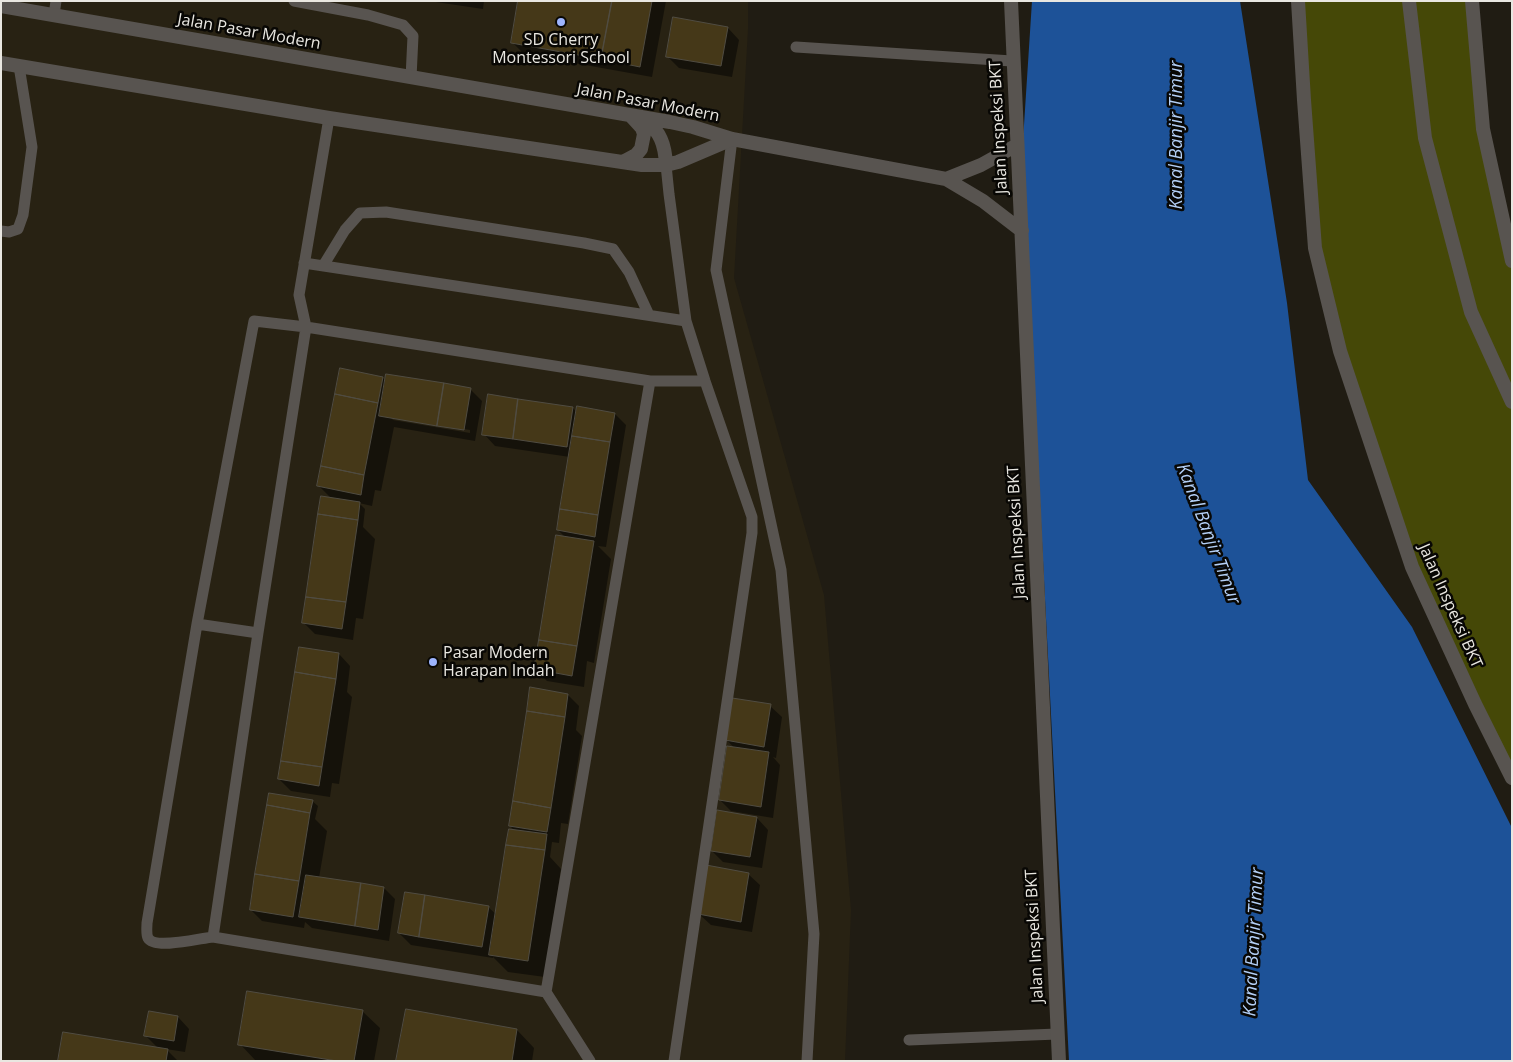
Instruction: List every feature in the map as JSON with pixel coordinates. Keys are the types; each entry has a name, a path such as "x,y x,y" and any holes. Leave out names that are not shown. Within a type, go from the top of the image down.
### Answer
{"street":[{"name":"Jalan Inspeksi BKT","path":"1011,1 1012,62 1022,231 1059,1061"},
{"name":"Jalan Inspeksi BKT","path":"1298,1 1315,248 1340,351 1412,566 1475,704 1512,778"},
{"path":"1409,1 1425,138 1471,312 1512,402"},
{"path":"1472,1 1483,129 1512,261"},
{"name":"Jalan Pasar Modern","path":"1,6 693,127 732,139"},
{"name":"Jalan Pasar Modern","path":"1,63 329,118 642,164 678,162 732,139"},
{"path":"623,162 641,149 644,134 638,117"},
{"path":"638,117 655,129 662,140 666,154 666,164"},
{"path":"732,139 946,179 983,201 1022,231"},
{"path":"946,179 981,164 1017,145"}],"lane":[{"path":"54,15 56,1"},
{"path":"294,1 403,25 414,36 411,78"},
{"path":"796,47 1012,62"},
{"path":"1,231 10,232 18,229 23,215 32,147 19,66"},
{"path":"213,936 306,327 299,295 329,118"},
{"path":"732,139 716,270 781,570 814,934 807,1061"},
{"path":"666,164 686,321 704,382 752,517 752,533 674,1061"},
{"path":"323,266 345,230 360,213 386,212 613,249 629,272 649,316"},
{"path":"304,263 686,321"},
{"path":"546,992 213,936 162,944 151,941 148,937 147,923 197,624 254,321 306,327 650,382 704,382"},
{"path":"590,1061 546,992 650,382"},
{"path":"197,624 258,633"},
{"path":"909,1040 1057,1034"}],"shaded area":[{"path":"1,1 748,1 734,278 824,595 851,910 845,1061 1,1061"},
{"path":"1303,1 1472,1 1483,129 1512,261 1512,771 1412,567 1315,248"}],"water":[{"name":"Kanal Banjir Timur","path":"1032,1 1240,1 1287,303 1308,480 1412,627 1512,828 1512,1061 1069,1061 1022,156"}],"building":[{"name":"SD Cherry Montessori School","path":"518,1 612,1 601,59 511,43"},
{"path":"612,1 652,1 640,67 601,59"},
{"path":"673,17 728,27 721,66 666,57"},
{"path":"340,368 383,377 378,403 335,394"},
{"path":"386,374 444,383 437,426 379,416"},
{"path":"444,383 471,388 464,430 437,426"},
{"path":"335,394 378,403 364,475 321,466"},
{"path":"488,394 518,399 513,439 482,435"},
{"path":"518,399 573,407 567,447 513,439"},
{"path":"577,406 615,413 610,442 572,436"},
{"path":"572,436 610,442 598,515 560,509"},
{"path":"321,466 364,475 361,495 317,486"},
{"path":"321,496 360,502 358,520 318,514"},
{"path":"560,509 598,515 595,537 557,530"},
{"path":"318,514 358,520 346,602 306,597"},
{"path":"556,535 594,541 577,646 539,640"},
{"path":"306,597 346,602 342,629 302,623"},
{"path":"539,640 577,646 572,676 534,669"},
{"path":"299,647 339,653 336,679 295,672"},
{"path":"295,672 336,679 322,767 281,761"},
{"path":"530,687 568,694 565,717 527,711"},
{"path":"732,698 771,704 764,747 725,740"},
{"path":"527,711 565,717 551,808 513,801"},
{"path":"727,746 769,752 761,807 719,800"},
{"path":"281,761 322,767 319,786 278,779"},
{"path":"269,793 313,800 310,813 267,805"},
{"path":"513,801 551,808 547,832 509,826"},
{"path":"267,805 310,813 299,881 255,874"},
{"path":"717,810 757,817 750,857 711,851"},
{"path":"509,829 547,834 545,850 506,845"},
{"path":"506,845 545,850 528,961 489,955"},
{"path":"706,865 749,873 741,922 698,914"},
{"path":"255,874 299,881 293,917 250,910"},
{"path":"306,875 361,883 355,926 299,917"},
{"path":"361,883 384,887 378,930 355,926"},
{"path":"405,892 425,895 419,937 398,933"},
{"path":"425,895 489,906 482,947 419,937"},
{"path":"247,991 363,1010 354,1061 337,1061 238,1045"},
{"path":"406,1009 517,1029 512,1061 396,1061"},
{"path":"149,1011 178,1016 174,1041 144,1036"},
{"path":"63,1032 168,1049 166,1061 58,1061"}],"place":[{"name":"SD Cherry Montessori School","path":"561,22"},
{"name":"Pasar Modern Harapan Indah","path":"433,662"}]}
